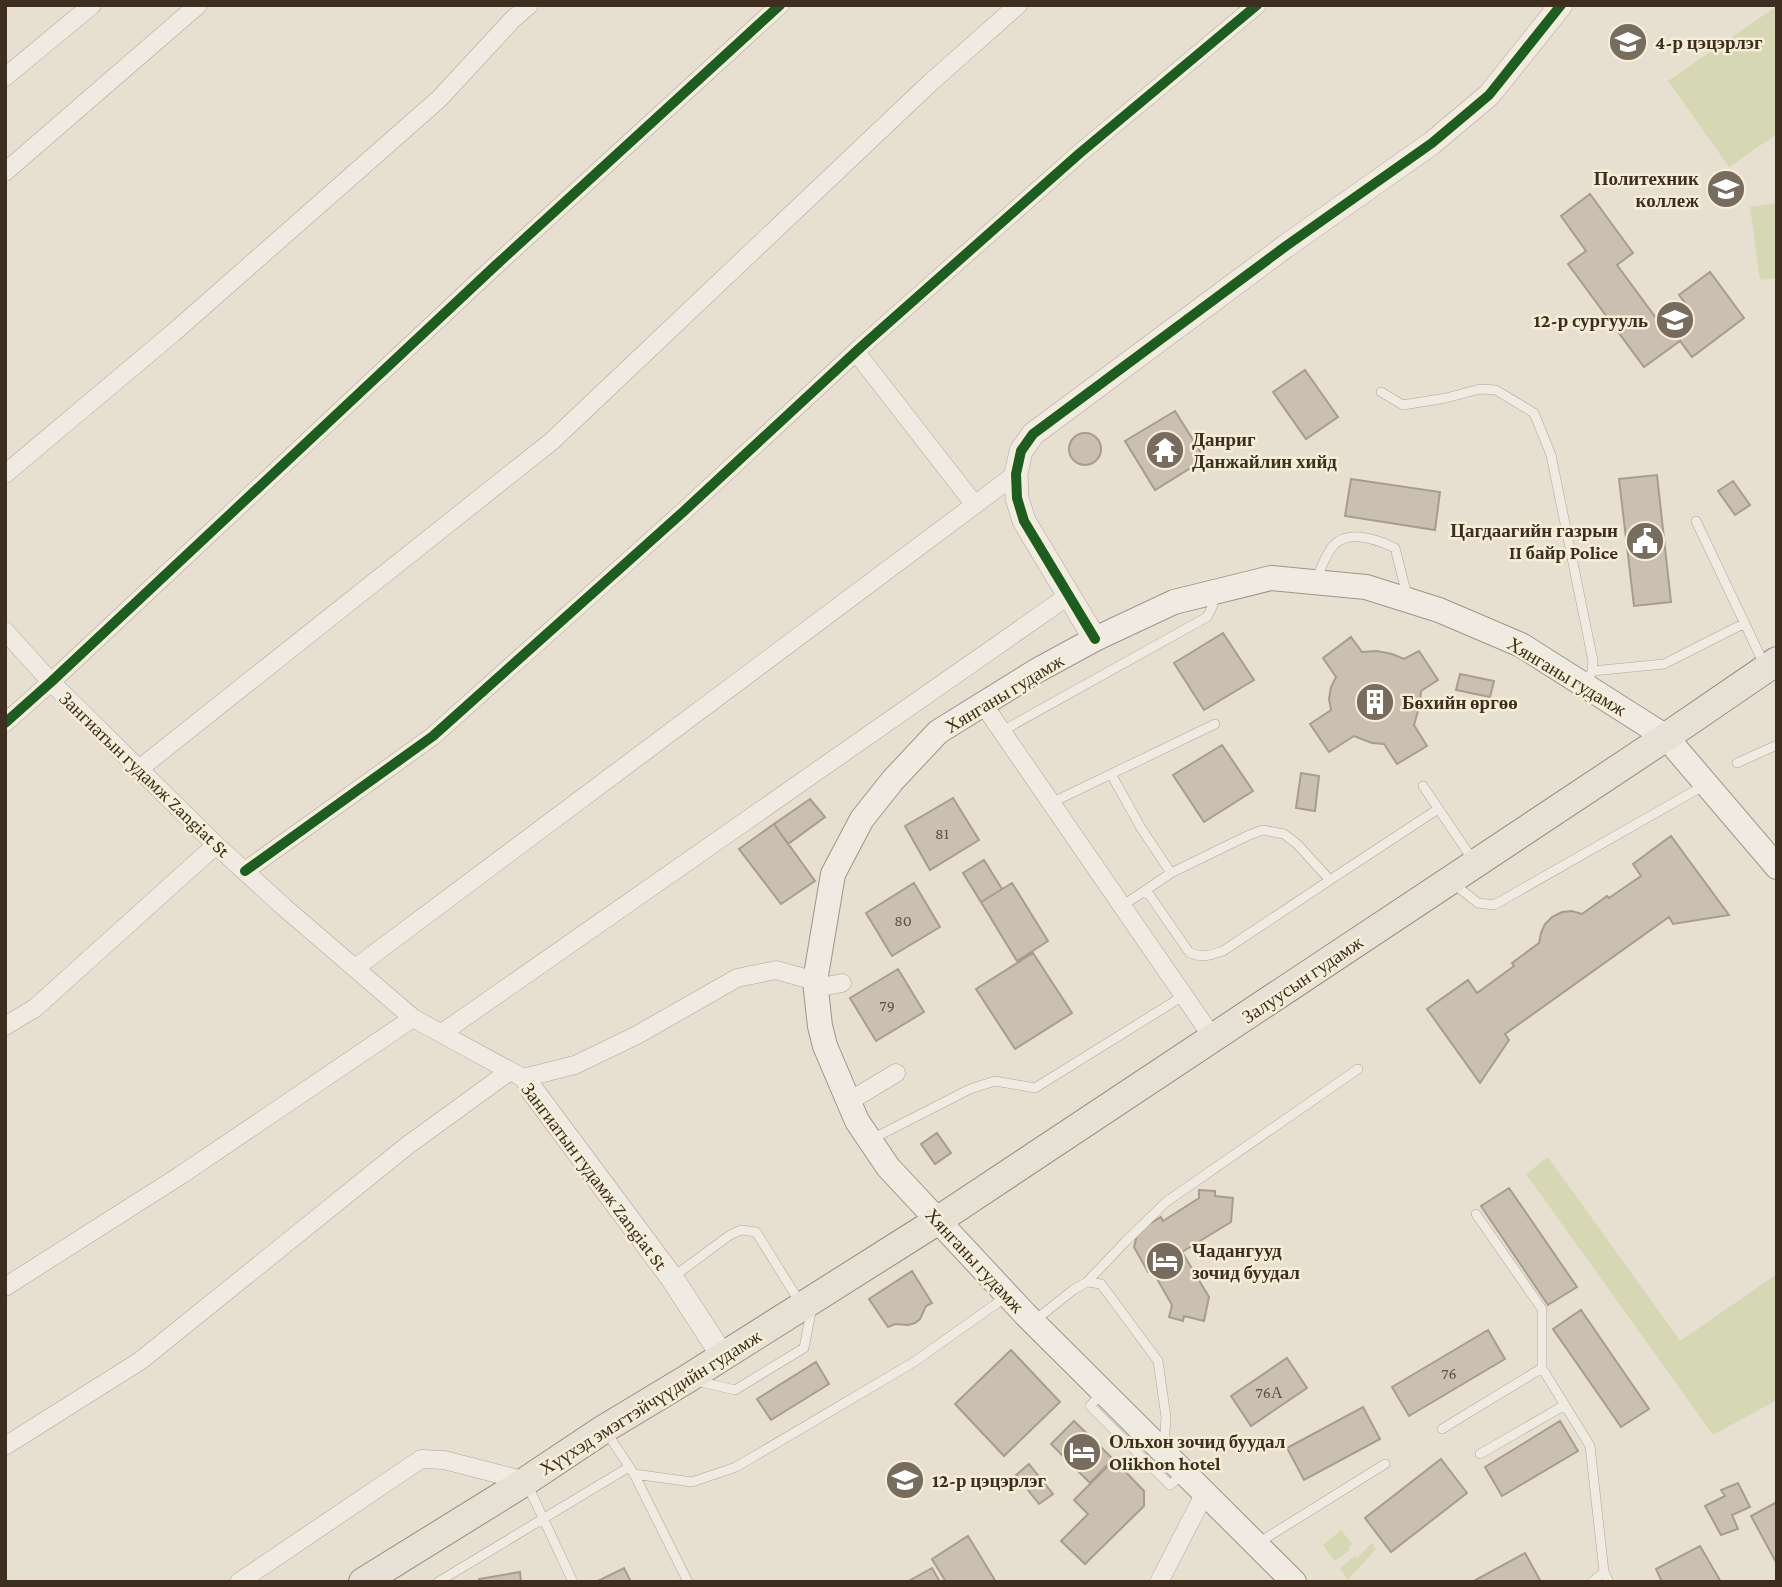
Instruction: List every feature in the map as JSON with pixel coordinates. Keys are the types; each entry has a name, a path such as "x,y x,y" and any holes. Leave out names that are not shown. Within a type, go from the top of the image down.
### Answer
{"main road":[{"name":"Хянганы гудамж","path":"1294,1582 1007,1296 888,1167 857,1121 824,1046 815,984 833,874 862,819 893,780 938,732 1038,670 1095,639 1174,602 1271,578 1366,587 1408,600 1439,610 1521,645 1589,679 1666,737 1777,867"},
{"name":"Залуусын гудамж","path":"937,1221 1476,864 1771,664"},
{"name":"Хүүхэд эмэгтэйчүүдийн гудамж","path":"363,1582 937,1221"}],"street":[{"path":"5,77 92,5"},
{"path":"5,172 198,5"},
{"path":"5,474 173,333 429,108 529,5"},
{"path":"5,723 495,266 780,5"},
{"path":"139,769 552,441 930,83 1018,5"},
{"path":"245,871 433,736 683,512 856,352 1080,153 1257,5"},
{"path":"1095,639 1024,521 1017,498 1016,474 1021,451 1033,434 1286,246 1432,143 1489,96 1561,5"},
{"path":"856,352 975,505"},
{"path":"355,968 1016,474"},
{"path":"442,1033 1069,596"},
{"name":"Зангиатын гудамж Zangiat St","path":"5,631 51,682 216,845 285,908 414,1018 522,1079 672,1278 722,1355"},
{"path":"983,704 1213,1038"},
{"path":"5,1026 35,1008 216,845"},
{"path":"5,1446 140,1361 408,1145 522,1079 575,1065 637,1035 737,978 776,970 815,984 842,983"},
{"path":"5,1287 181,1175 414,1018"},
{"path":"848,1102 895,1073"},
{"path":"239,1582 421,1460 444,1460 526,1481"},
{"path":"1159,1582 1205,1493"}],"lane":[{"path":"1381,392 1403,405 1480,389 1496,390 1534,413 1551,455 1593,661 1589,679 1664,664 1745,624"},
{"path":"1696,521 1745,624 1771,664"},
{"path":"1315,582 1334,546 1347,537 1379,540 1395,548 1408,600"},
{"path":"1002,731 1207,617 1213,605 1214,592"},
{"path":"1051,803 1215,724"},
{"path":"1737,763 1777,745"},
{"path":"1111,774 1141,828 1171,873"},
{"path":"1450,881 1478,903 1494,905 1706,784"},
{"path":"1423,786 1476,864"},
{"path":"1146,890 1189,952 1207,957 1223,951 1438,809"},
{"path":"1122,906 1171,873 1263,830 1284,834 1297,844 1330,880"},
{"path":"870,1140 982,1085 995,1081 1035,1088 1183,996"},
{"path":"1033,1322 1087,1282 1166,1202 1358,1069"},
{"path":"1476,1214 1542,1309 1542,1368 1590,1446 1604,1572 1609,1582"},
{"path":"672,1278 730,1235 741,1230 756,1232 808,1302 804,1348 735,1390 687,1379"},
{"path":"1087,1282 1101,1284 1158,1361 1166,1417 1164,1452"},
{"path":"438,1582 543,1518 632,1471 692,1482 736,1467 914,1362 1007,1296"},
{"path":"1442,1429 1542,1368"},
{"path":"1104,1392 1090,1405 1170,1485 1184,1472"},
{"path":"1480,1454 1565,1405"},
{"path":"604,1429 632,1471 688,1582"},
{"path":"1256,1544 1385,1464"},
{"path":"526,1481 573,1582"},
{"path":"1592,1582 1604,1572"}],"green space":[{"path":"1777,6 1777,134 1729,167 1668,81"},
{"path":"1777,203 1777,278 1760,280 1750,207"},
{"path":"1548,1157 1680,1341 1777,1274 1777,1400 1713,1435 1526,1174"},
{"path":"1341,1530 1352,1544 1348,1547 1350,1550 1335,1561 1323,1545"},
{"path":"1372,1543 1376,1549 1348,1580 1340,1568 1355,1556 1357,1558"}],"building":[{"path":"1590,194 1633,253 1617,265 1662,326 1688,307 1679,295 1710,272 1744,318 1692,357 1680,341 1644,367 1568,264 1586,251 1561,216"},
{"path":"1305,370 1338,417 1306,439 1273,392"},
{"name":"Данриг Данжайлин хийд","path":"1175,411 1205,459 1155,490 1125,441"},
{"path":"1085,433 1096,438 1101,449 1096,460 1085,465 1074,460 1069,449 1074,438"},
{"name":"Цагдаагийн газрын II байр Police","path":"1657,475 1671,602 1634,606 1619,479"},
{"path":"1351,479 1440,492 1435,530 1345,516"},
{"path":"1733,481 1750,505 1735,515 1718,491"},
{"path":"1223,633 1254,680 1204,710 1174,663"},
{"name":"Бөхийн өргөө","path":"1351,637 1362,652 1377,651 1404,659 1419,651 1438,680 1421,691 1414,725 1427,746 1397,764 1384,744 1372,743 1354,736 1329,752 1310,724 1331,710 1329,699 1336,677 1323,658"},
{"path":"1460,674 1494,681 1490,697 1456,690"},
{"path":"1222,745 1253,791 1204,822 1173,775"},
{"path":"1301,773 1319,776 1315,811 1296,808"},
{"path":"953,798 979,840 930,870 905,826"},
{"path":"810,799 825,817 788,844 774,824"},
{"path":"774,824 815,881 781,904 739,849"},
{"path":"1671,836 1729,915 1673,924 1669,917 1505,1034 1509,1040 1480,1083 1427,1009 1468,980 1477,993 1514,966 1512,963 1539,943 1545,924 1552,917 1572,911 1582,914 1641,876 1633,864"},
{"path":"984,860 1002,889 981,902 963,873"},
{"path":"914,883 940,927 892,956 866,913"},
{"path":"1012,883 1048,941 1017,961 981,902"},
{"path":"1033,953 1072,1013 1015,1049 976,989"},
{"path":"898,969 924,1012 876,1041 850,998"},
{"path":"937,1133 951,1153 935,1164 921,1144"},
{"path":"1509,1188 1577,1287 1548,1305 1481,1206"},
{"name":"Чадангууд зочид буудал","path":"1199,1190 1215,1191 1215,1196 1233,1198 1231,1222 1182,1252 1209,1297 1204,1321 1184,1316 1183,1321 1169,1317 1172,1305 1152,1270 1148,1272 1134,1247 1138,1231 1161,1217 1163,1221 1199,1198"},
{"path":"912,1271 932,1303 926,1306 915,1323 888,1327 869,1299"},
{"path":"1581,1310 1649,1409 1621,1427 1553,1329"},
{"path":"1488,1330 1505,1359 1409,1416 1392,1387"},
{"path":"1011,1350 1060,1402 1004,1456 955,1404"},
{"path":"1287,1358 1307,1388 1251,1426 1231,1396"},
{"path":"816,1362 829,1384 771,1420 757,1399"},
{"path":"1363,1407 1380,1439 1304,1480 1287,1448"},
{"name":"Ольхон зочид буудал Olikhon hotel","path":"1074,1421 1113,1459 1090,1483 1051,1444"},
{"path":"1560,1421 1578,1451 1502,1496 1485,1467"},
{"path":"1441,1459 1467,1493 1391,1552 1365,1518"},
{"path":"1114,1460 1144,1491 1144,1506 1085,1564 1061,1541 1088,1514 1074,1500"},
{"path":"1029,1464 1053,1494 1039,1504 1016,1475"},
{"path":"1738,1483 1750,1507 1732,1515 1738,1529 1721,1535 1705,1506 1725,1496 1721,1490"},
{"path":"1777,1502 1777,1564 1751,1516"},
{"path":"968,1536 996,1582 946,1582 932,1559"},
{"path":"968,1536 996,1582 946,1582 932,1559"},
{"path":"1700,1546 1721,1582 1662,1582 1656,1569"},
{"path":"1525,1553 1541,1582 1472,1582"},
{"path":"624,1568 631,1582 596,1582"},
{"path":"932,1568 940,1582 907,1582"},
{"path":"520,1572 521,1582 480,1582 479,1579"}],"cycle path":[{"path":"5,723 495,266 780,5"},
{"path":"245,871 433,736 683,512 861,347 1080,153 1257,5"},
{"path":"1095,639 1024,521 1017,498 1016,474 1021,451 1033,434 1286,246 1432,143 1489,95 1561,5"}],"place":[{"name":"4-р цэцэрлэг","path":"1628,42"},
{"name":"Политехник коллеж","path":"1726,189"},
{"name":"12-р сургууль","path":"1675,320"},
{"name":"Данриг Данжайлин хийд","path":"1165,450"},
{"name":"Цагдаагийн газрын II байр Police","path":"1645,541"},
{"name":"Бөхийн өргөө","path":"1375,702"},
{"name":"Чадангууд зочид буудал","path":"1165,1261"},
{"name":"Ольхон зочид буудал Olikhon hotel","path":"1082,1452"},
{"name":"12-р цэцэрлэг","path":"905,1480"}]}
